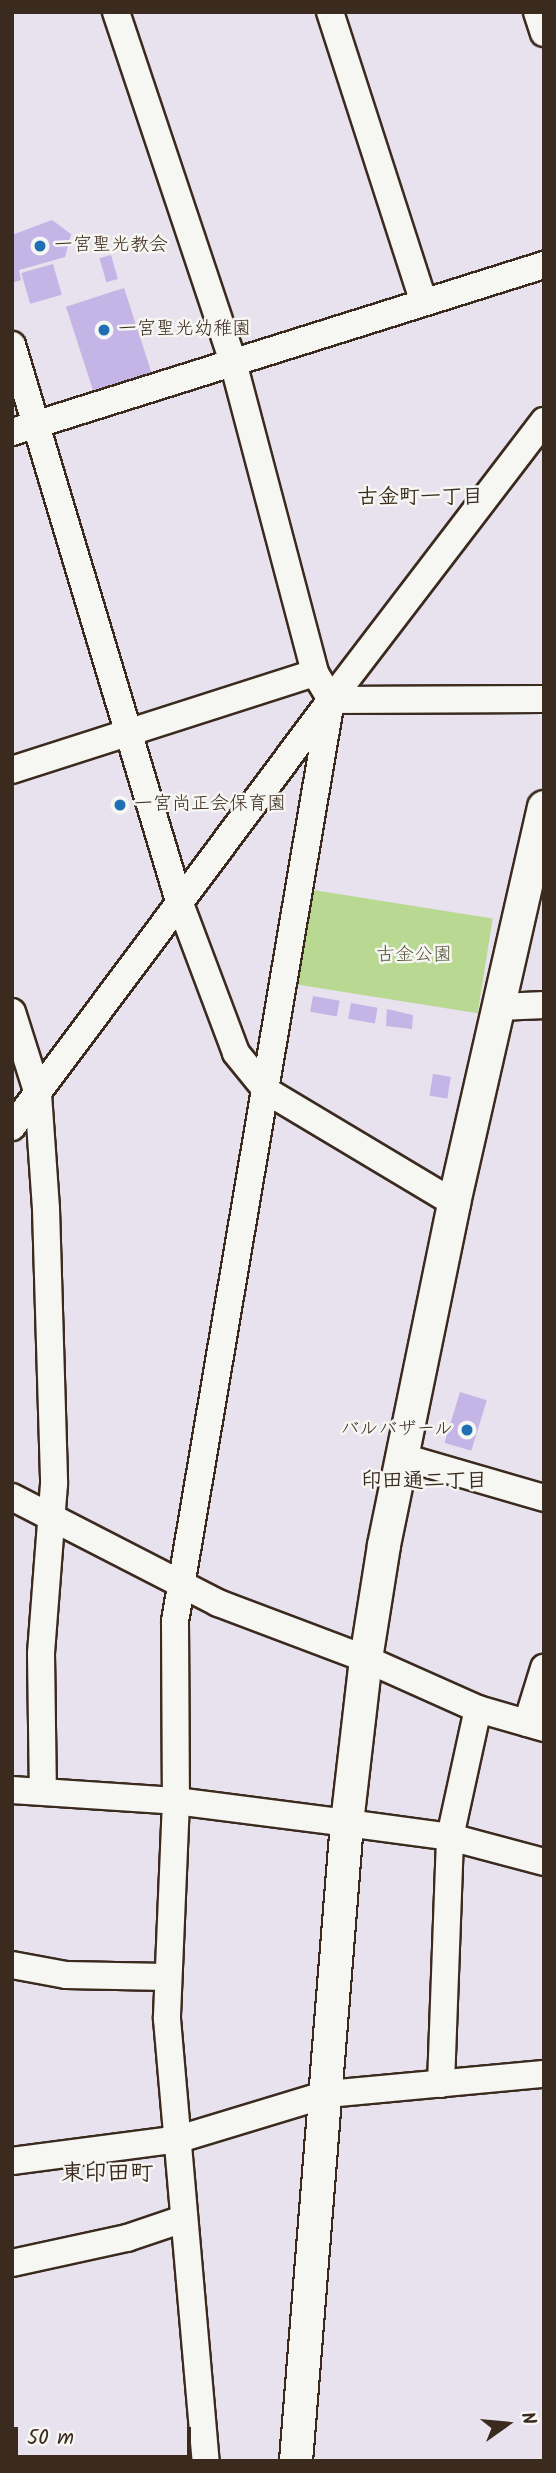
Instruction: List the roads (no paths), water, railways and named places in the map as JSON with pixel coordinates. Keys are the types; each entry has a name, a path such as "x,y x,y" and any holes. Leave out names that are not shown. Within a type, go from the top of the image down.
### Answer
{"street":[{"path":"116,12 233,362 315,673 331,700 267,1091 216,1361 175,1621 176,1801 167,1977 183,2220 206,2461"},
{"path":"330,12 423,300"},
{"path":"537,12 544,33"},
{"path":"12,432 423,300 544,265"},
{"path":"12,345 132,732 180,901 236,1053 267,1091 454,1203"},
{"path":"12,1127 331,700 544,421"},
{"path":"12,770 315,673"},
{"path":"331,700 544,699"},
{"path":"296,2461 347,1823 366,1659 454,1203 544,807"},
{"path":"500,1007 544,1004"},
{"path":"12,1013 38,1094 46,1209 54,1484 41,1654 43,1790"},
{"path":"403,1457 544,1498"},
{"path":"12,1497 181,1581 218,1603 366,1659 478,1709 536,1726 544,1668"},
{"path":"441,2084 450,1837 478,1709"},
{"path":"12,1790 176,1801 347,1823 450,1837 544,1862"},
{"path":"12,1965 66,1975 167,1977"},
{"path":"12,2161 179,2139 327,2094 544,2074"},
{"path":"12,2263 127,2238 183,2220"}],"place":[{"name":"一宮聖光教会","path":"40,246"},
{"name":"一宮聖光幼稚園","path":"104,330"},
{"name":"一宮尚正会保育園","path":"120,805"},
{"name":"バルバザール","path":"467,1430"}],"district":[{"name":"古金町一丁目","path":"420,498"},
{"name":"印田通二丁目","path":"424,1482"},
{"name":"東印田町","path":"107,2174"}],"park label":[{"name":"古金公園","path":"414,956"}]}
